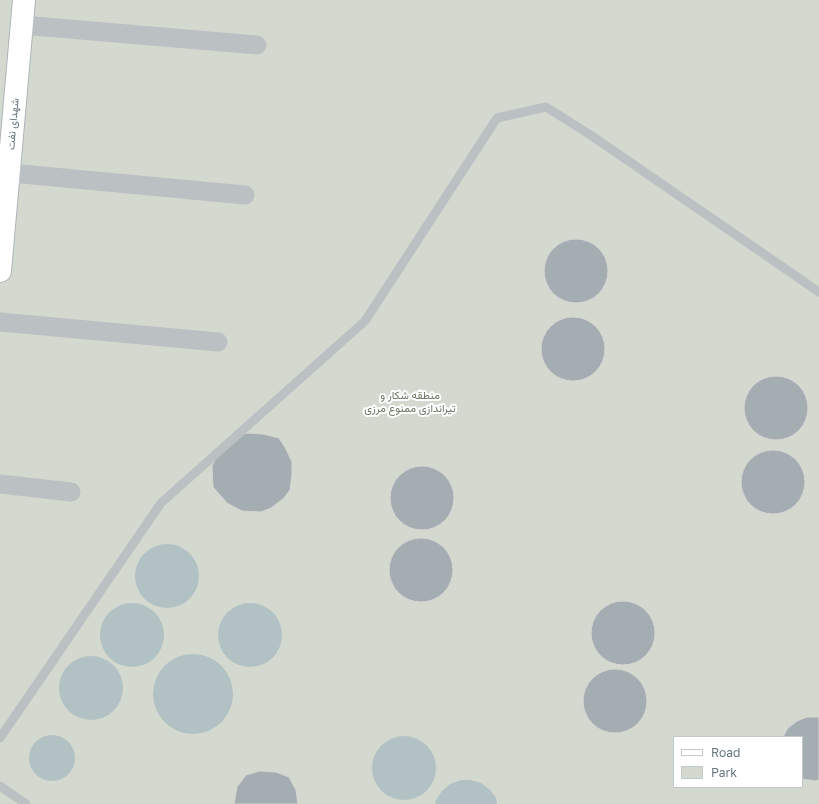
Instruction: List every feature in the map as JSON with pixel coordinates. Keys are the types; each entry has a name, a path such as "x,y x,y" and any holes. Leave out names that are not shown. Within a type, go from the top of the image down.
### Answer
{"main road":[{"name":"شهدای نفت","path":"0,271 4,172 24,0"}],"street":[{"path":"22,25 257,45"},
{"path":"4,172 245,195"},
{"path":"0,322 218,342"},
{"path":"0,484 71,492"}],"lane":[{"path":"0,738 161,503 366,321 497,118 546,108 598,141 819,292"},
{"path":"0,786 26,804"}],"green space":[{"name":"منطقه شکار و تیراندازی ممنوع مرزی","path":"0,0 819,0 819,804 0,804"}],"shaded area":[{"path":"161,544 173,544 190,553 197,564 199,576 197,588 190,599 173,608 161,608 149,603 140,594 135,582 135,570 140,558 149,549"},
{"path":"126,603 138,603 155,612 162,623 164,635 162,647 155,658 138,667 126,667 114,662 105,653 100,641 100,629 105,617 114,608"},
{"path":"244,603 256,603 273,612 280,623 282,635 280,647 273,658 256,667 244,667 232,662 223,653 218,641 218,629 223,617 232,608"},
{"path":"185,654 201,654 222,665 233,686 233,702 222,723 201,734 185,734 171,728 164,723 159,716 153,702 153,686 159,672 164,665 171,660"},
{"path":"85,656 97,656 114,665 121,676 123,688 121,700 114,711 97,720 85,720 73,715 64,706 59,694 59,682 64,670 73,661"},
{"path":"48,735 56,735 65,739 71,745 75,758 71,771 65,777 56,781 48,781 39,777 33,771 29,762 29,754 33,745 39,739"},
{"path":"398,736 410,736 427,745 434,756 436,768 434,780 427,791 410,800 398,800 386,795 377,786 372,774 372,762 377,750 386,741"},
{"path":"461,780 471,780 481,783 490,790 496,798 497,804 435,804 442,791 450,784"}],"building":[{"path":"576,239 594,244 599,248 603,253 608,271 603,289 599,294 594,298 576,303 558,298 553,294 549,289 544,271 549,253 553,248 558,244"},
{"path":"573,317 591,322 596,326 600,331 605,349 600,367 596,372 591,376 573,381 555,376 550,372 546,367 541,349 546,331 550,326 555,322"},
{"path":"776,376 794,381 799,385 803,390 808,408 803,426 799,431 794,435 776,440 758,435 753,431 749,426 744,408 749,390 753,385 758,381"},
{"path":"249,433 263,434 279,438 292,462 290,490 283,499 271,508 261,512 242,511 227,503 213,487 212,466 222,446 231,435"},
{"path":"773,450 791,455 796,459 800,464 805,482 800,500 796,505 791,509 773,514 755,509 750,505 746,500 741,482 746,464 750,459 755,455"},
{"path":"416,466 428,466 445,475 452,486 454,498 452,510 445,521 428,530 416,530 404,525 395,516 390,504 390,492 395,480 404,471"},
{"path":"415,538 427,538 444,547 451,558 453,570 451,582 444,593 427,602 415,602 403,597 394,588 389,576 389,564 394,552 403,543"},
{"path":"617,601 629,601 646,610 653,621 655,633 653,645 646,656 629,665 617,665 605,660 596,651 591,639 591,627 596,615 605,606"},
{"path":"609,669 621,669 638,678 645,689 647,701 645,713 638,724 621,733 609,733 597,728 588,719 583,707 583,695 588,683 597,674"},
{"path":"807,717 819,717 819,780 815,781 803,779 803,736 784,736 788,728 797,721"},
{"path":"260,771 276,772 289,777 296,790 298,804 234,804 237,787 246,775"}]}
